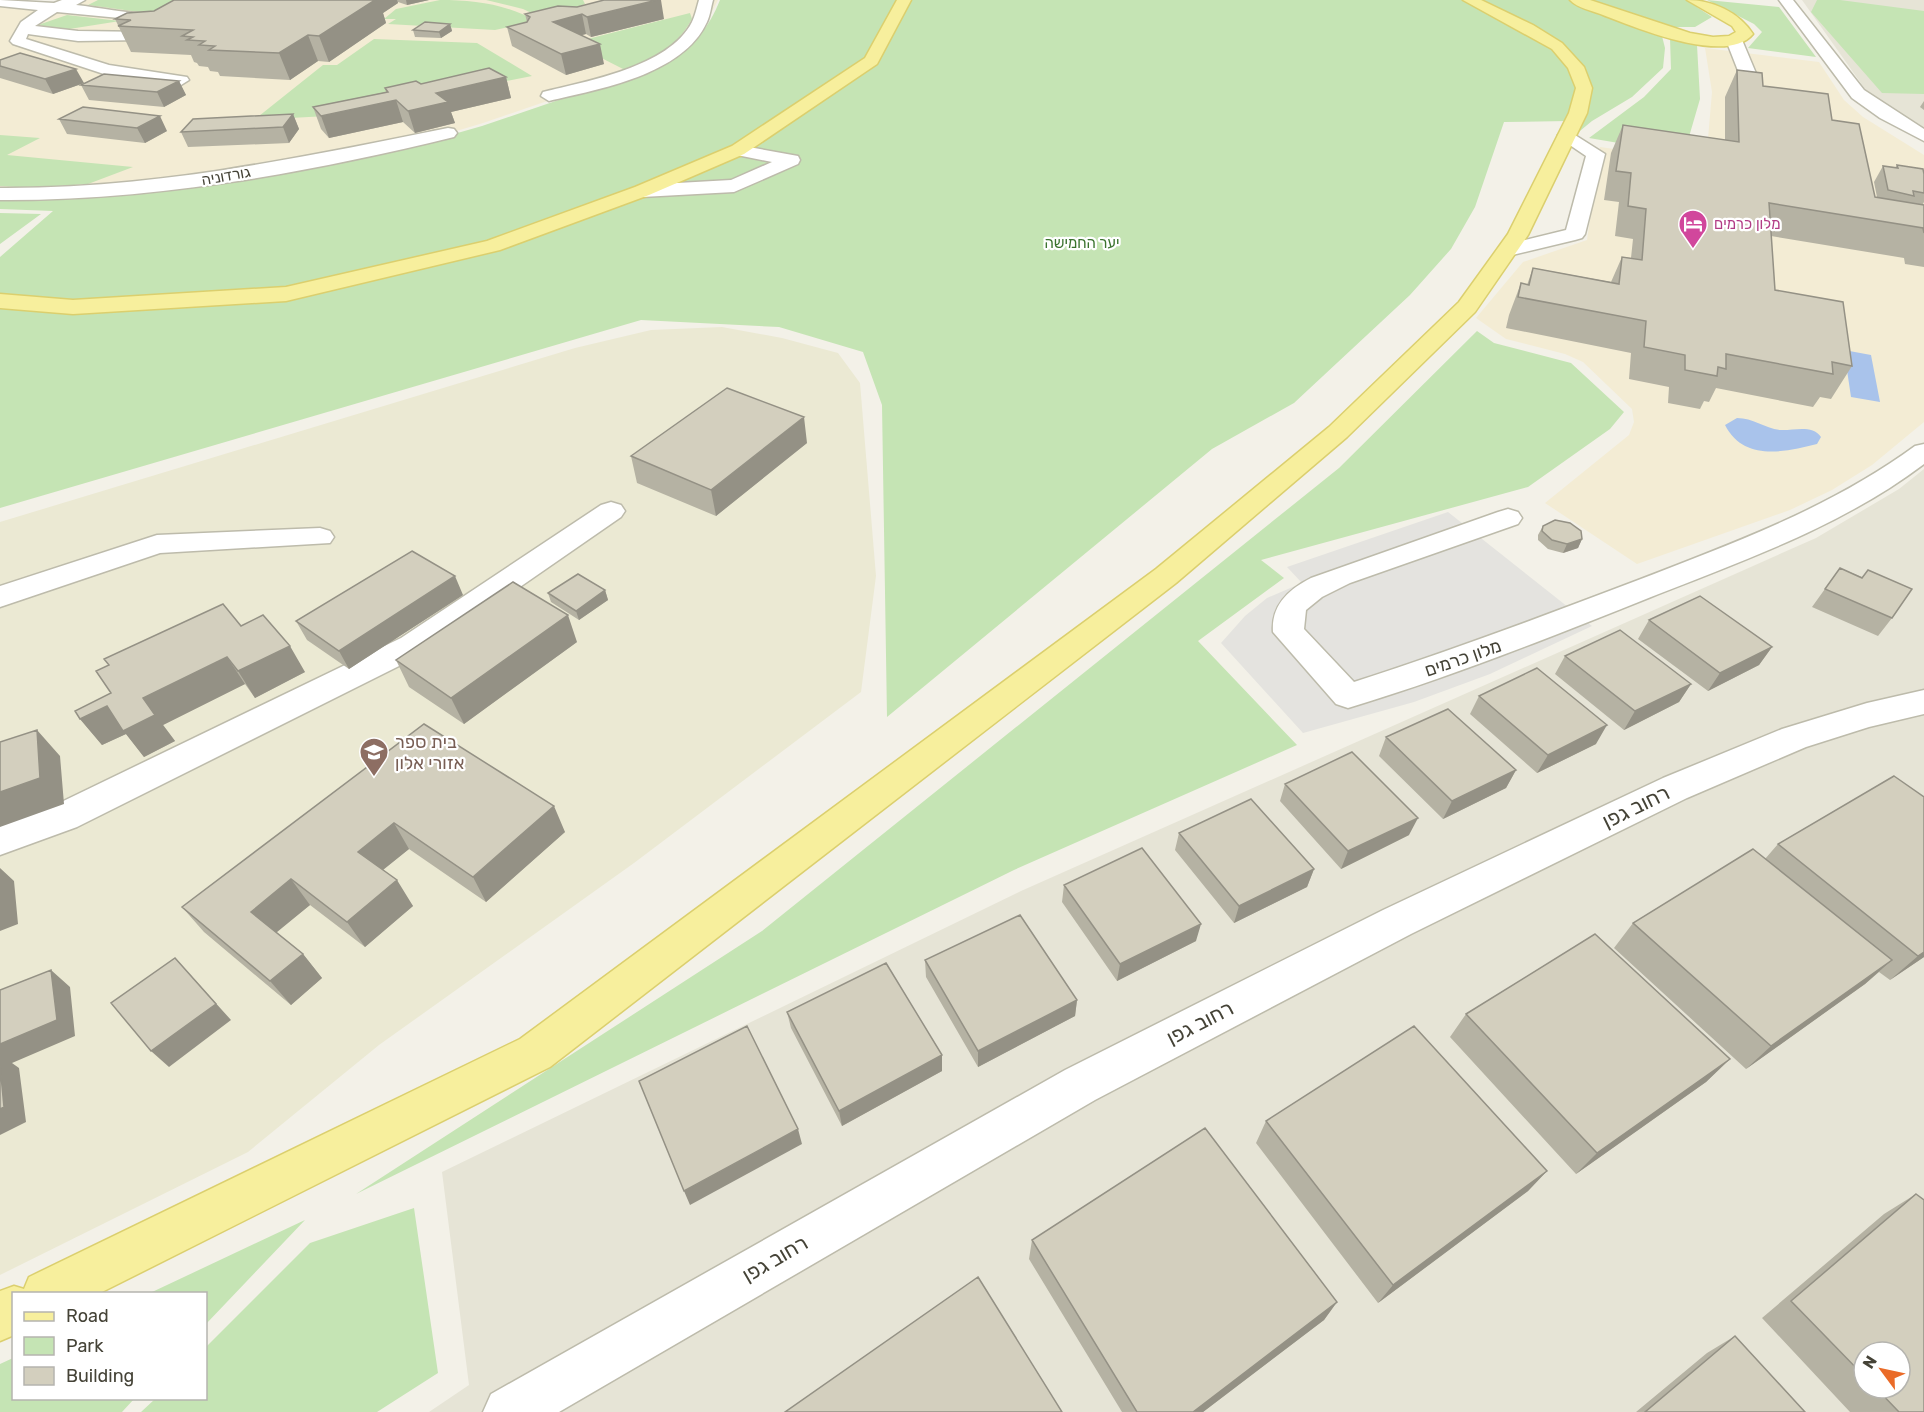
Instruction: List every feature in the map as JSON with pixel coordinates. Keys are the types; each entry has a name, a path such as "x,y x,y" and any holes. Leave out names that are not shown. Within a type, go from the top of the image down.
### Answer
{"main road":[{"path":"0,301 73,307 286,294 493,246 642,191 738,150 871,61 904,0"},
{"path":"48,1292 535,1053 1166,576 1338,432 1467,308 1518,235 1578,113 1584,88 1576,67 1557,46 1528,28 1470,0"},
{"path":"1577,0 1676,35 1709,41 1734,40 1745,34 1738,23 1694,0"}],"street":[{"path":"78,0 53,7 36,17 19,36 18,41 107,70 181,80"},
{"path":"0,2 161,18 206,11 229,0"},
{"path":"549,96 610,80 650,65 673,52 691,37 705,15 706,0"},
{"path":"1791,2 1858,94 1886,114 1924,136"},
{"path":"6,34 26,28 78,36 142,35"},
{"path":"1734,40 1762,109"},
{"name":"גורדוניה","path":"0,194 66,192 196,182 448,133"},
{"path":"1508,250 1575,234 1596,154 1567,135"},
{"path":"642,191 734,186 791,160 738,150"},
{"name":"מלון כרמים","path":"1508,518 1340,576 1318,586 1301,597 1289,610 1287,624 1289,632 1348,696 1470,656 1791,531 1879,486 1924,452"},
{"path":"0,840 64,817 412,645 611,511"},
{"path":"0,597 157,544 254,538 320,537"},
{"name":"רחוב גפן","path":"509,1412 1080,1084 1397,922 1675,788 1794,738 1924,702"}],"shaded area":[{"path":"0,0 55,2 66,0 718,0 697,41 664,61 483,123 403,147 258,174 0,195"},
{"path":"1802,0 1924,0 1924,128 1870,96"},
{"path":"1705,48 1819,62 1844,100 1863,117 1924,155 1924,422 1872,465 1832,490 1790,510 1637,564 1545,503 1629,435 1634,422 1632,409 1583,362 1565,354 1506,339 1476,318 1523,262 1587,240 1600,147 1706,162 1712,92"},
{"name":"בית ספר אזורי אלון","path":"722,327 782,338 838,353 860,383 876,576 861,692 634,863 379,1045 248,1152 0,1275 0,522 575,348 651,330"},
{"path":"1924,469 1924,1412 429,1412 469,1385 442,1172 1021,891 1816,538 1899,489"},
{"path":"1448,512 1592,626 1490,674 1414,702 1303,733 1221,643 1245,616 1267,598 1302,583 1287,567"}],"green space":[{"path":"98,0 216,0 154,14 88,5"},
{"path":"440,0 490,4 525,15 536,21 495,30 388,24 396,19 384,19 396,9"},
{"path":"486,0 583,0 585,4 544,19 523,9"},
{"name":"יער החמישה","path":"720,0 1686,0 1712,17 1695,27 1665,27 1661,32 1665,48 1663,68 1632,97 1592,121 1569,140 1568,121 1504,122 1475,207 1451,249 1410,295 1294,403 1212,449 887,717 882,405 863,352 779,327 641,320 0,508 0,257 53,211 0,209 0,200 79,199 137,193 405,148 482,126 670,62 700,35"},
{"path":"1707,0 1779,7 1816,57 1748,48 1762,32 1754,24"},
{"path":"1817,0 1840,0 1924,11 1924,94 1882,93 1811,12"},
{"path":"690,13 692,19 672,45 625,70 572,43"},
{"path":"67,15 120,21 63,30 38,25"},
{"path":"1670,38 1697,45 1700,99 1684,154 1589,138 1644,97 1671,69"},
{"path":"374,39 477,43 532,76 327,116 254,120 323,65 337,65"},
{"path":"0,135 40,138 7,155 133,167 88,184 31,188 0,186"},
{"path":"0,213 41,214 0,244"},
{"path":"1477,331 1494,343 1571,363 1624,412 1610,429 1528,487 1261,560 1284,578 1198,641 1297,745 1014,870 356,1194 762,931 1339,468"},
{"path":"414,1208 438,1373 377,1412 141,1412 154,1400 207,1400 207,1346 310,1243"},
{"path":"305,1220 207,1323 207,1292 152,1292"},
{"path":"12,1358 12,1400 133,1400 122,1412 0,1412 0,1364"}],"water":[{"path":"1844,350 1871,355 1880,402 1851,397"},
{"path":"1737,418 1780,430 1808,429 1821,437 1817,444 1792,450 1754,449 1743,445 1733,437 1725,425"}],"building":[{"path":"174,0 375,0 319,36 308,35 279,53 209,50 215,46 199,45 205,41 187,40 193,37 182,36 193,30 118,26 131,20 115,19 127,13 154,11"},
{"path":"604,0 657,0 587,17 582,14 553,22 600,44 561,54 507,27 527,22 530,17 525,14 558,6 577,7"},
{"path":"425,22 450,24 439,32 413,30"},
{"path":"20,53 76,69 45,79 0,66 0,60"},
{"path":"489,68 506,77 436,93 448,102 408,111 396,100 321,116 313,107 388,92 385,88 416,81 421,84"},
{"name":"מלון כרמים","path":"1737,70 1762,73 1763,86 1828,94 1832,120 1859,124 1875,197 1924,205 1924,233 1923,228 1769,203 1775,290 1843,302 1852,366 1832,362 1833,374 1726,354 1726,369 1718,367 1717,376 1685,370 1685,355 1644,347 1646,321 1518,297 1521,283 1529,285 1533,268 1619,284 1622,257 1642,260 1646,209 1628,206 1631,173 1616,171 1623,125 1739,142"},
{"path":"104,74 179,81 157,92 81,85"},
{"path":"83,107 160,116 137,128 59,119"},
{"path":"293,114 283,127 181,132 193,119"},
{"path":"1897,165 1923,169 1924,193 1913,191 1914,196 1888,190 1883,166 1898,168"},
{"path":"727,388 804,417 711,490 631,456"},
{"path":"1555,520 1570,523 1581,531 1582,539 1567,544 1552,540 1542,531 1543,526"},
{"path":"412,551 455,576 339,651 296,621"},
{"path":"1840,568 1862,578 1868,570 1912,589 1892,618 1825,589"},
{"path":"578,574 605,590 576,611 548,593"},
{"path":"513,582 568,615 451,698 396,660"},
{"path":"1700,596 1772,647 1720,673 1649,620"},
{"path":"223,604 241,626 263,615 290,646 238,671 227,657 143,698 155,715 123,731 107,706 80,719 75,711 111,693 96,671 109,665 104,659"},
{"path":"1620,630 1691,684 1635,711 1565,656"},
{"path":"1537,668 1607,725 1548,755 1479,696"},
{"path":"1448,709 1516,770 1452,801 1386,737"},
{"path":"424,724 554,806 473,877 394,823 358,852 397,880 347,922 291,879 251,912 303,954 270,981 182,907"},
{"path":"37,730 40,778 0,792 0,742"},
{"path":"1352,752 1418,818 1348,851 1285,784"},
{"path":"1894,776 1924,797 1924,952 1918,956 1778,844"},
{"path":"1251,799 1314,869 1239,906 1179,833"},
{"path":"1142,848 1201,924 1120,964 1064,885"},
{"path":"1753,849 1892,960 1771,1046 1633,923"},
{"path":"1020,915 1077,1000 978,1051 925,960"},
{"path":"1595,934 1730,1059 1597,1153 1466,1014"},
{"path":"175,958 216,1004 151,1051 111,1003"},
{"path":"886,963 942,1055 839,1111 787,1012"},
{"path":"51,970 57,1020 0,1044 0,990"},
{"path":"747,1026 798,1129 684,1191 639,1081"},
{"path":"1414,1026 1547,1171 1393,1285 1266,1121"},
{"path":"0,1065 4,1107 0,1109"},
{"path":"1205,1128 1337,1302 1193,1412 1137,1412 1032,1240"},
{"path":"1916,1194 1924,1200 1924,1412 1899,1412 1888,1400 1912,1400 1912,1340 1852,1340 1852,1364 1791,1301"},
{"path":"978,1277 1062,1412 785,1412"},
{"path":"1735,1336 1805,1412 1645,1412"}],"place":[{"name":"מלון כרמים","path":"1693,250"},
{"name":"בית ספר אזורי אלון","path":"374,778"}]}
